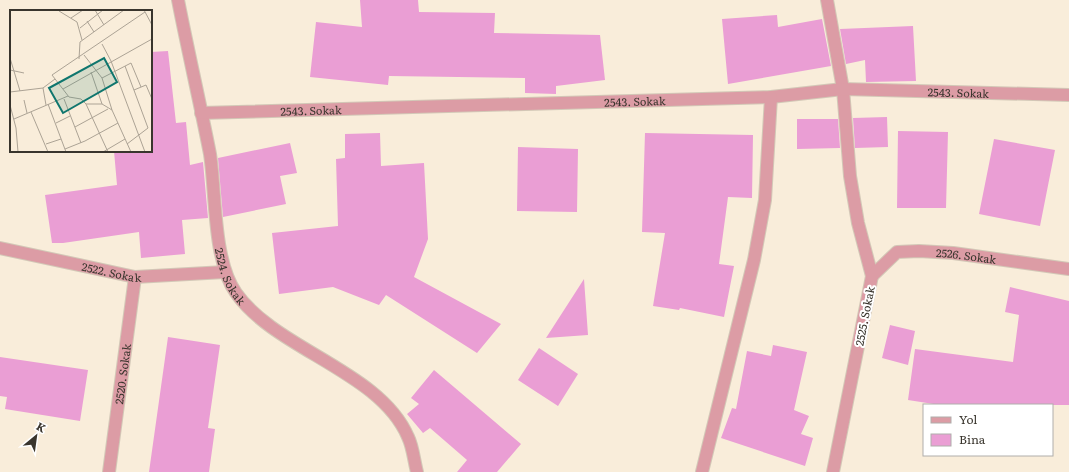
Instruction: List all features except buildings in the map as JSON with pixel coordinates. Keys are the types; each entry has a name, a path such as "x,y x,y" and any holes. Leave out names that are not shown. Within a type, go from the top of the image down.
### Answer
{"street":[{"name":"2524. Sokak","path":"178,0 210,155 225,272 235,292 246,306 268,324 354,379 380,400 394,414 408,437 417,472"},
{"name":"2525. Sokak","path":"827,0 843,89 850,176 858,223 872,276 833,472"},
{"name":"2543. Sokak","path":"201,113 771,97 843,89 1069,95"},
{"path":"702,472 754,260 765,200 771,97"},
{"name":"2522. Sokak","path":"0,248 135,276 225,272"},
{"name":"2526. Sokak","path":"872,276 896,252 919,251 953,253 1069,269"},
{"name":"2520. Sokak","path":"108,472 135,276"}]}
